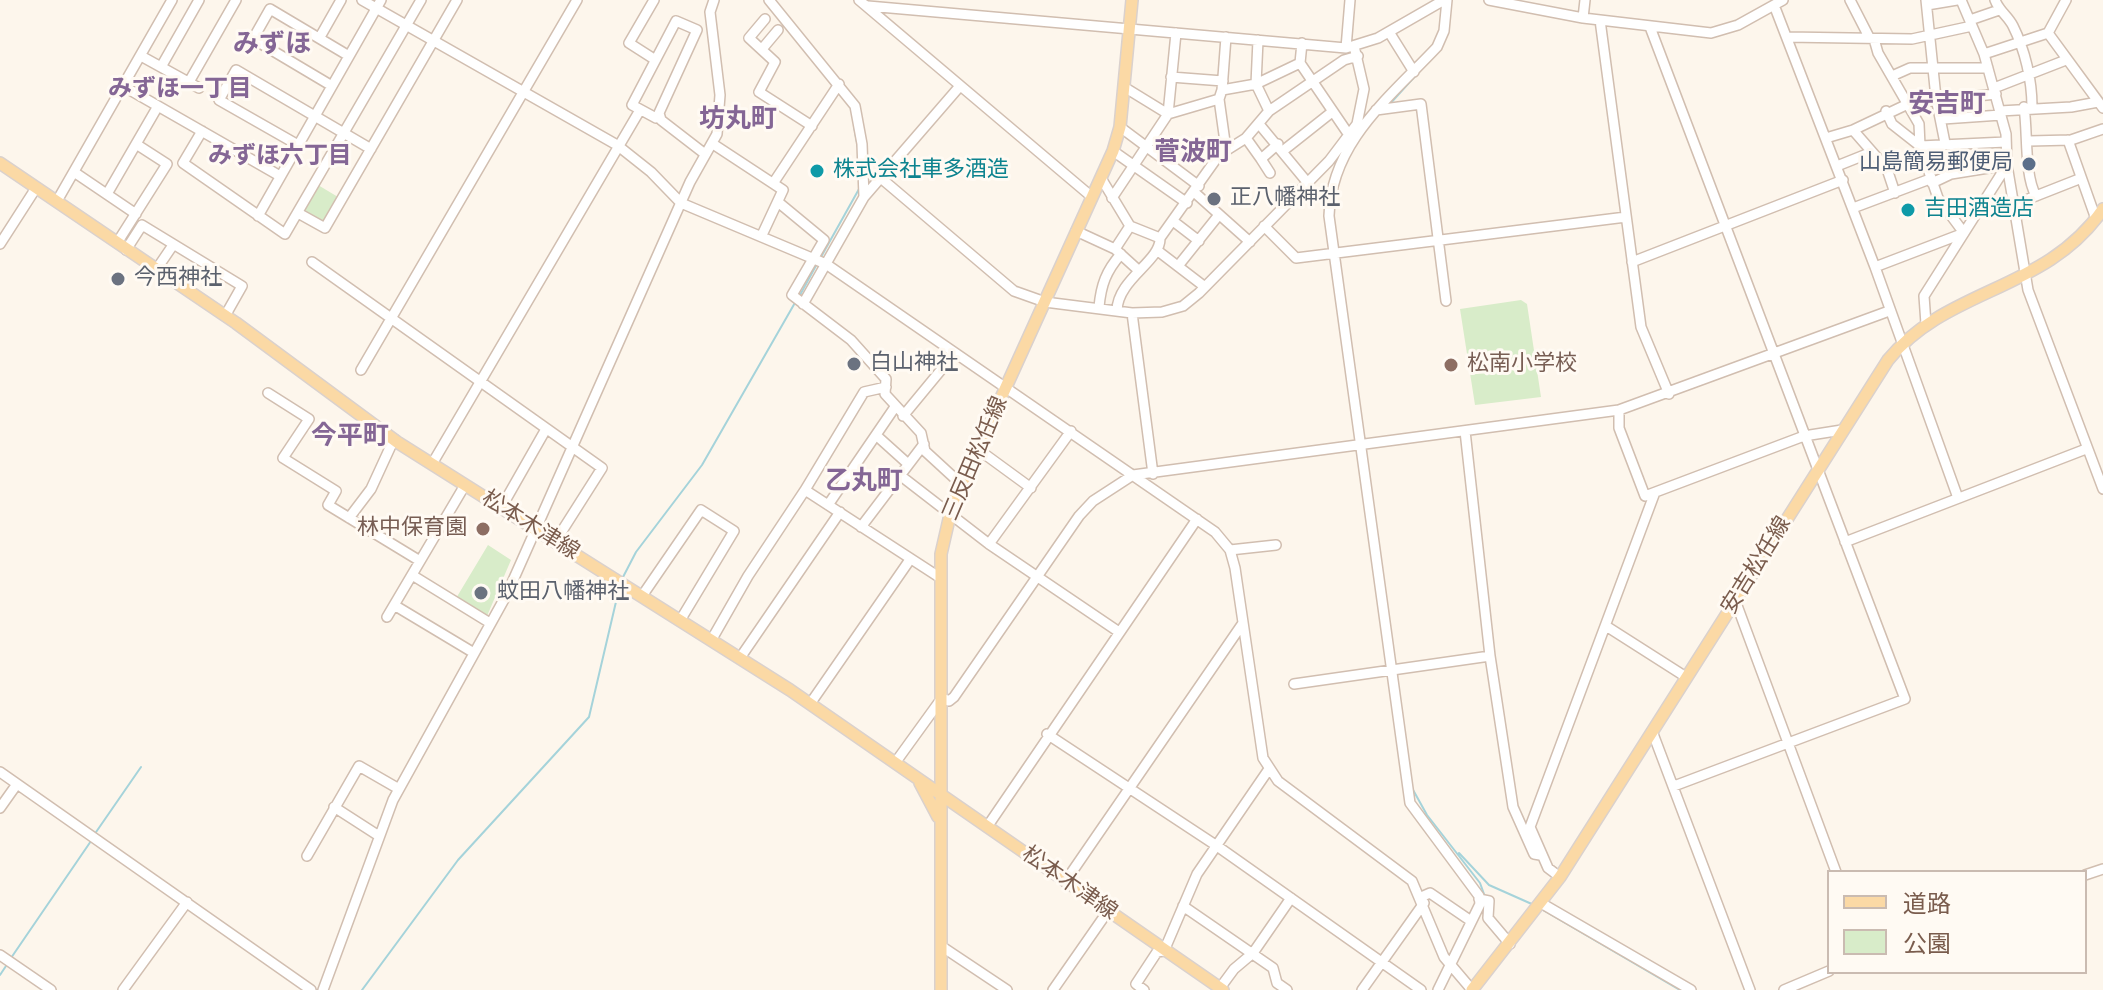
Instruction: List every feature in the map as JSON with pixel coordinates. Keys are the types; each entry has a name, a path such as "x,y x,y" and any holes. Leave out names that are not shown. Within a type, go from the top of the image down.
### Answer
{"main road":[{"name":"三反田松任線","path":"941,990 942,698 939,577 950,513 1113,151 1120,127 1132,0"},
{"name":"松本木津線","path":"0,163 225,316 394,439 810,704 1217,988"},
{"name":"安吉松任線","path":"1472,990 1560,877 1842,430 1902,344 1926,324 2062,255 2099,214"},
{"path":"912,774 925,776 941,766 949,791 963,810"},
{"path":"912,774 941,825"},
{"path":"941,825 946,811 963,810"}],"street":[{"path":"57,201 172,0"},
{"path":"161,67 199,0"},
{"path":"189,82 236,0"},
{"path":"320,37 341,0"},
{"path":"362,0 379,4 433,41 617,145 651,172 681,203 820,260 1197,519 1230,550 1258,736 1269,769 1278,781 1404,873 1422,900 1435,940 1451,967 1472,990"},
{"path":"202,131 183,163 285,234 421,0"},
{"path":"298,213 325,228 457,0"},
{"path":"361,370 577,0"},
{"path":"654,0 629,43 654,59"},
{"path":"323,990 399,789 507,594 533,527 681,203 717,134 720,95 710,12 714,0"},
{"path":"769,0 856,109 862,144 864,197"},
{"path":"882,179 1014,291 1045,302 1132,313 1162,312 1183,306 1250,242 1349,135 1361,113 1364,89 1352,50 1350,0"},
{"path":"1117,310 1117,301 1137,269 1158,251 1160,238 1219,155 1246,138 1269,111 1352,50 1446,0"},
{"path":"1446,0 1444,31 1437,47 1347,148 1330,191 1410,803 1482,900 1491,905 1488,918 1510,944"},
{"path":"1489,0 1650,27 1723,31 1779,2 1787,37 1843,180 1958,498"},
{"path":"1583,18 1585,0"},
{"path":"1850,0 1878,53 1910,103 1919,124 1920,146 1938,198 1964,233"},
{"path":"1945,143 1943,119 1936,98 1927,2 1959,0 1984,54 2001,113 2024,276 2103,489"},
{"path":"1995,0 1999,10 2012,22 2029,74 2029,184 2036,196"},
{"path":"1984,54 2048,33 2066,0"},
{"path":"864,3 1352,50"},
{"path":"864,3 1092,197"},
{"path":"258,216 379,4"},
{"path":"332,86 253,39 270,9 349,56"},
{"path":"1787,37 1929,36 1971,23 1999,10"},
{"path":"765,19 749,38 775,62 759,92 812,126"},
{"path":"1600,20 1641,327 1669,394"},
{"path":"660,117 697,30 676,21 632,105 656,118 660,117 705,154"},
{"path":"1650,27 1905,699 1674,786"},
{"path":"762,49 778,30"},
{"path":"1389,32 1414,72"},
{"path":"1112,198 1168,114 1176,33"},
{"path":"2048,33 2101,105"},
{"path":"1226,37 1221,90 1226,149"},
{"path":"1258,40 1256,84 1269,111"},
{"path":"1302,43 1300,63 1349,135"},
{"path":"141,56 199,88"},
{"path":"1826,138 1853,130 1886,111 1910,103 1936,98 1956,100 1995,91 2066,60"},
{"path":"1168,114 1221,90 1256,84 1300,63"},
{"path":"1892,76 1910,68 1988,68"},
{"path":"298,145 219,100 236,70 371,149"},
{"path":"1171,77 1221,90"},
{"path":"123,86 280,176"},
{"path":"774,182 837,86"},
{"path":"960,86 864,197 792,295 851,340 886,379 885,394 921,433 925,451 962,485"},
{"path":"1124,87 1168,114"},
{"path":"1361,113 1421,104 1446,301"},
{"path":"1943,119 2028,107 2101,105"},
{"path":"107,194 158,106"},
{"path":"432,464 640,110"},
{"path":"1886,111 1892,124 1920,146 2006,142"},
{"path":"1261,159 1332,112"},
{"path":"1259,124 1307,182"},
{"path":"1120,127 1196,189 1218,216 1250,242"},
{"path":"2029,141 2068,140 2103,129"},
{"path":"1853,130 1887,169 1895,193"},
{"path":"1246,138 1270,173"},
{"path":"2068,140 2079,179 2099,214"},
{"path":"122,247 136,214 167,164 136,144"},
{"path":"713,144 783,190 762,235"},
{"path":"1113,151 1187,203"},
{"path":"1837,166 1872,152"},
{"path":"1853,208 1951,174 2007,165"},
{"path":"1926,324 1924,296 2007,165"},
{"path":"74,172 136,214"},
{"path":"1101,178 1130,226 1160,238"},
{"path":"2013,205 2079,179"},
{"path":"1632,262 1843,180"},
{"path":"0,244 36,188"},
{"path":"778,202 824,240 820,260"},
{"path":"1178,266 1218,216"},
{"path":"1264,226 1296,258 1626,217"},
{"path":"1173,221 1199,241"},
{"path":"122,247 142,225 242,286 225,316"},
{"path":"1099,307 1099,292 1130,226"},
{"path":"1076,231 1118,252 1137,269"},
{"path":"1875,267 1964,233"},
{"path":"156,270 173,245"},
{"path":"1158,251 1205,287"},
{"path":"312,262 602,468 555,542"},
{"path":"895,763 942,698 949,701 954,697 1086,508 1133,475 1619,410 1889,311"},
{"path":"1132,313 1153,474"},
{"path":"903,416 955,353"},
{"path":"712,639 864,392 886,387"},
{"path":"268,393 309,419 283,458 336,491 328,505 420,561"},
{"path":"828,505 895,407"},
{"path":"1560,877 1548,868 1540,855 1530,827 1606,626 1650,495 1619,428 1619,410"},
{"path":"501,508 546,429"},
{"path":"1650,495 1804,436 1842,430"},
{"path":"989,544 1071,431"},
{"path":"1465,431 1490,656 1513,807 1534,854 1540,855"},
{"path":"877,436 907,463"},
{"path":"349,518 371,489 394,439"},
{"path":"861,527 924,444"},
{"path":"1845,542 2086,449"},
{"path":"979,450 1031,488"},
{"path":"901,476 989,544 1119,632"},
{"path":"387,617 465,485"},
{"path":"805,490 909,561 939,577"},
{"path":"642,596 701,510 734,531 681,619"},
{"path":"740,658 840,512"},
{"path":"987,827 1047,734 1197,519"},
{"path":"1230,550 1276,545"},
{"path":"810,704 909,561"},
{"path":"412,575 490,623"},
{"path":"1735,600 1835,870"},
{"path":"394,605 474,653"},
{"path":"1065,882 1243,623"},
{"path":"1606,626 1686,677"},
{"path":"1294,684 1490,656"},
{"path":"1652,731 1750,990"},
{"path":"1047,734 1131,787 1421,990"},
{"path":"307,856 359,766 399,789"},
{"path":"1144,990 1136,984 1157,952 1164,951 1197,874 1269,769"},
{"path":"0,772 311,990"},
{"path":"0,808 17,784"},
{"path":"334,807 379,836"},
{"path":"1362,990 1422,900 1430,893 1471,921"},
{"path":"1217,988 1253,953 1291,898"},
{"path":"1438,990 1482,900"},
{"path":"123,990 187,902"},
{"path":"1541,903 1691,990"},
{"path":"1183,906 1273,968 1277,983 1287,990"},
{"path":"1053,990 1108,911"},
{"path":"941,946 1007,990"},
{"path":"6,959 51,990"},
{"path":"1784,990 1827,972"}],"green space":[{"path":"318,185 338,197 323,223 302,212"},
{"path":"1521,300 1527,304 1541,397 1475,405 1460,309"},
{"path":"488,545 511,560 487,616 455,600"}],"waterway":[{"path":"1450,12 1451,0"},
{"path":"1388,106 1427,63"},
{"path":"854,126 858,148"},
{"path":"821,257 859,189"},
{"path":"800,295 818,262"},
{"path":"622,579 636,552 702,465 796,301"},
{"path":"362,990 458,860 589,717 619,589"},
{"path":"94,835 141,767"},
{"path":"1412,788 1427,815 1480,883 1484,894"},
{"path":"11,958 91,841"},
{"path":"1459,853 1489,885 1534,905"},
{"path":"1543,910 1680,990"},
{"path":"0,975 8,963"}],"place":[{"name":"山島簡易郵便局","path":"2029,164"},
{"name":"株式会社車多酒造","path":"817,171"},
{"name":"正八幡神社","path":"1214,199"},
{"name":"吉田酒造店","path":"1908,210"},
{"name":"今西神社","path":"118,279"},
{"name":"白山神社","path":"854,364"},
{"name":"松南小学校","path":"1451,365"},
{"name":"林中保育園","path":"483,529"},
{"name":"蚊田八幡神社","path":"481,593"}],"district":[{"name":"みずほ","path":"272,46"},
{"name":"みずほ一丁目","path":"180,90"},
{"name":"安吉町","path":"1947,106"},
{"name":"坊丸町","path":"738,121"},
{"name":"菅波町","path":"1193,154"},
{"name":"みずほ六丁目","path":"280,157"},
{"name":"今平町","path":"350,438"},
{"name":"乙丸町","path":"864,483"}]}
